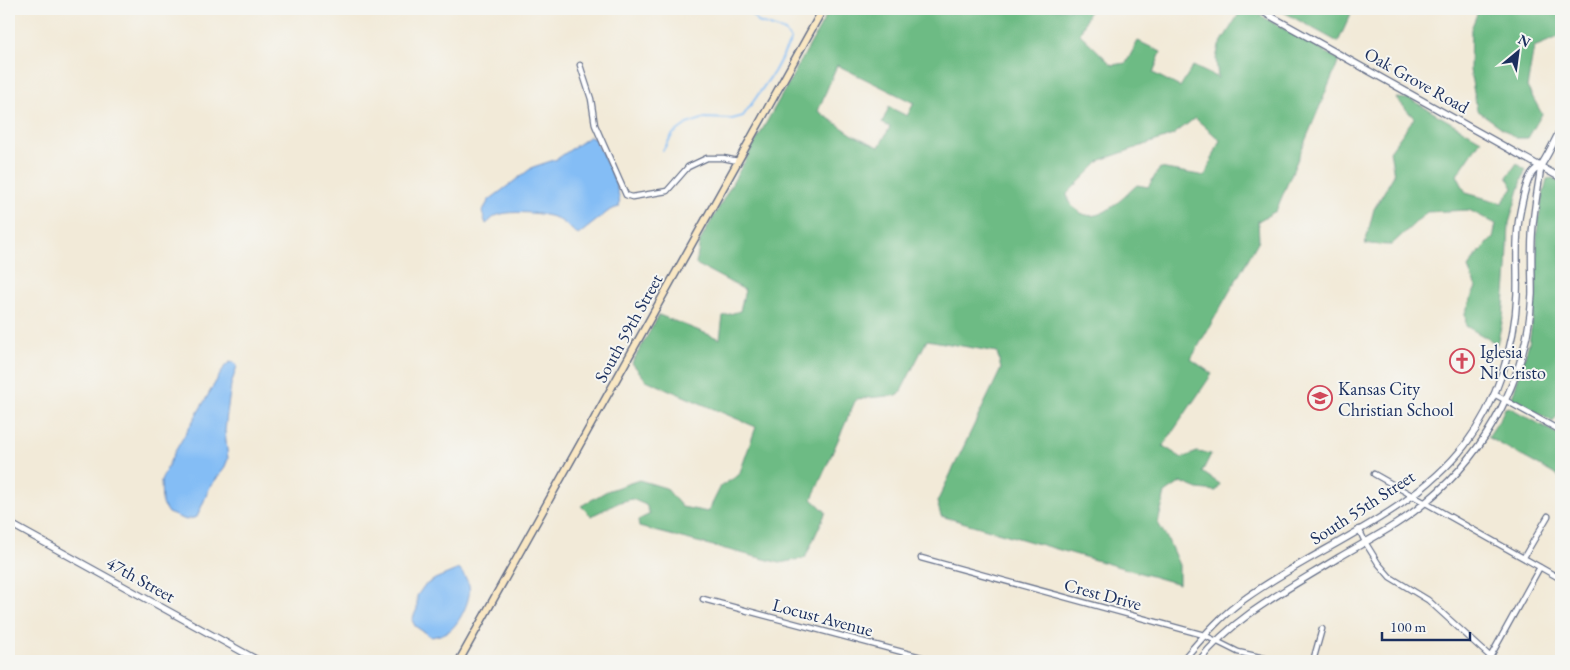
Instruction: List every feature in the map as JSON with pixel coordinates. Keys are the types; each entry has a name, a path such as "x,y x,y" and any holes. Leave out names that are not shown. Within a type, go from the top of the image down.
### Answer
{"main road":[{"name":"South 59th Street","path":"459,661 823,9"}],"street":[{"path":"9,14 12,9"},
{"name":"Oak Grove Road","path":"1258,9 1561,178"},
{"path":"580,65 591,98 595,125 626,195 632,197 667,191 688,167 707,158 723,158 738,161"},
{"name":"South 55th Street","path":"1199,661 1248,614 1425,503 1449,482 1474,454 1492,427 1506,400 1516,373 1527,332 1532,295 1532,236 1541,166 1561,128"},
{"name":"South 55th Street","path":"1182,661 1204,635 1247,597 1412,496 1440,472 1465,445 1494,394 1504,366 1514,328 1517,293 1516,246 1519,218 1531,174 1541,166"},
{"path":"1494,394 1561,432"},
{"path":"1374,474 1561,579"},
{"path":"1524,557 1548,516"},
{"name":"47th Street","path":"9,523 260,661"},
{"path":"1359,529 1378,563 1390,577 1428,600 1491,660 1540,567"},
{"name":"Crest Drive","path":"921,558 1204,635 1238,652 1277,661"},
{"name":"Locust Avenue","path":"703,599 936,661"},
{"path":"1314,661 1322,629"},
{"path":"910,661 913,655"}],"green space":[{"path":"830,9 1090,9 1080,34 1112,65 1126,63 1138,41 1161,52 1153,73 1180,87 1193,66 1218,78 1216,59 1219,46 1242,9 1249,9 1339,60 1276,211 1258,221 1259,240 1191,359 1212,374 1163,446 1182,458 1197,452 1211,454 1202,472 1220,484 1216,491 1198,489 1181,482 1165,493 1158,523 1179,565 1179,584 941,516 937,502 1001,369 997,352 927,340 899,395 856,399 812,499 826,512 805,558 780,563 639,527 638,520 650,514 646,505 632,499 620,502 591,516 581,506 607,491 639,480 666,488 682,507 708,512 721,486 739,475 756,427 646,380 632,363 659,315 720,339 723,316 740,311 745,290 696,264 700,241","holes":["837,65 914,103 907,116 889,107 882,123 890,127 879,147 853,135 818,111","1195,118 1220,140 1205,176 1160,168 1148,187 1137,185 1109,209 1093,216 1085,215 1070,203 1067,194 1101,160 1173,135"]},
{"path":"1278,9 1352,9 1338,42"},
{"path":"1479,9 1561,9 1561,36 1534,47 1527,87 1542,114 1528,138 1516,138 1477,110 1470,70 1471,29"},
{"path":"1396,98 1410,99 1481,140 1457,175 1466,193 1502,203 1513,188 1507,177 1517,163 1525,170 1509,223 1503,318 1497,344 1466,326 1465,313 1476,287 1468,268 1478,253 1493,238 1496,224 1469,210 1427,212 1391,245 1365,244 1374,209 1394,175 1390,151 1414,118"},
{"path":"1553,178 1561,183 1561,410 1553,422 1512,398 1529,343 1536,297 1537,232 1541,204 1547,179"},
{"path":"1509,407 1561,436 1561,478 1488,437 1505,408"}],"water":[{"path":"590,136 595,139 611,173 618,192 619,207 610,210 578,235 556,218 536,214 504,213 496,216 486,224 482,212 489,200 533,167 557,159"},
{"path":"230,362 237,366 231,385 225,431 228,459 224,469 210,487 197,517 186,520 168,513 162,504 161,481 173,455 225,366"},
{"path":"459,569 469,585 467,603 457,622 449,631 431,637 415,626 412,620 417,609 417,596 424,586"}],"waterway":[{"path":"663,150 673,134 687,124 705,118 732,119 743,116 774,72 791,40 785,31 758,22 750,12 751,9"}],"place":[{"name":"Iglesia Ni Cristo","path":"1462,361"},
{"name":"Kansas City Christian School","path":"1320,398"}]}
